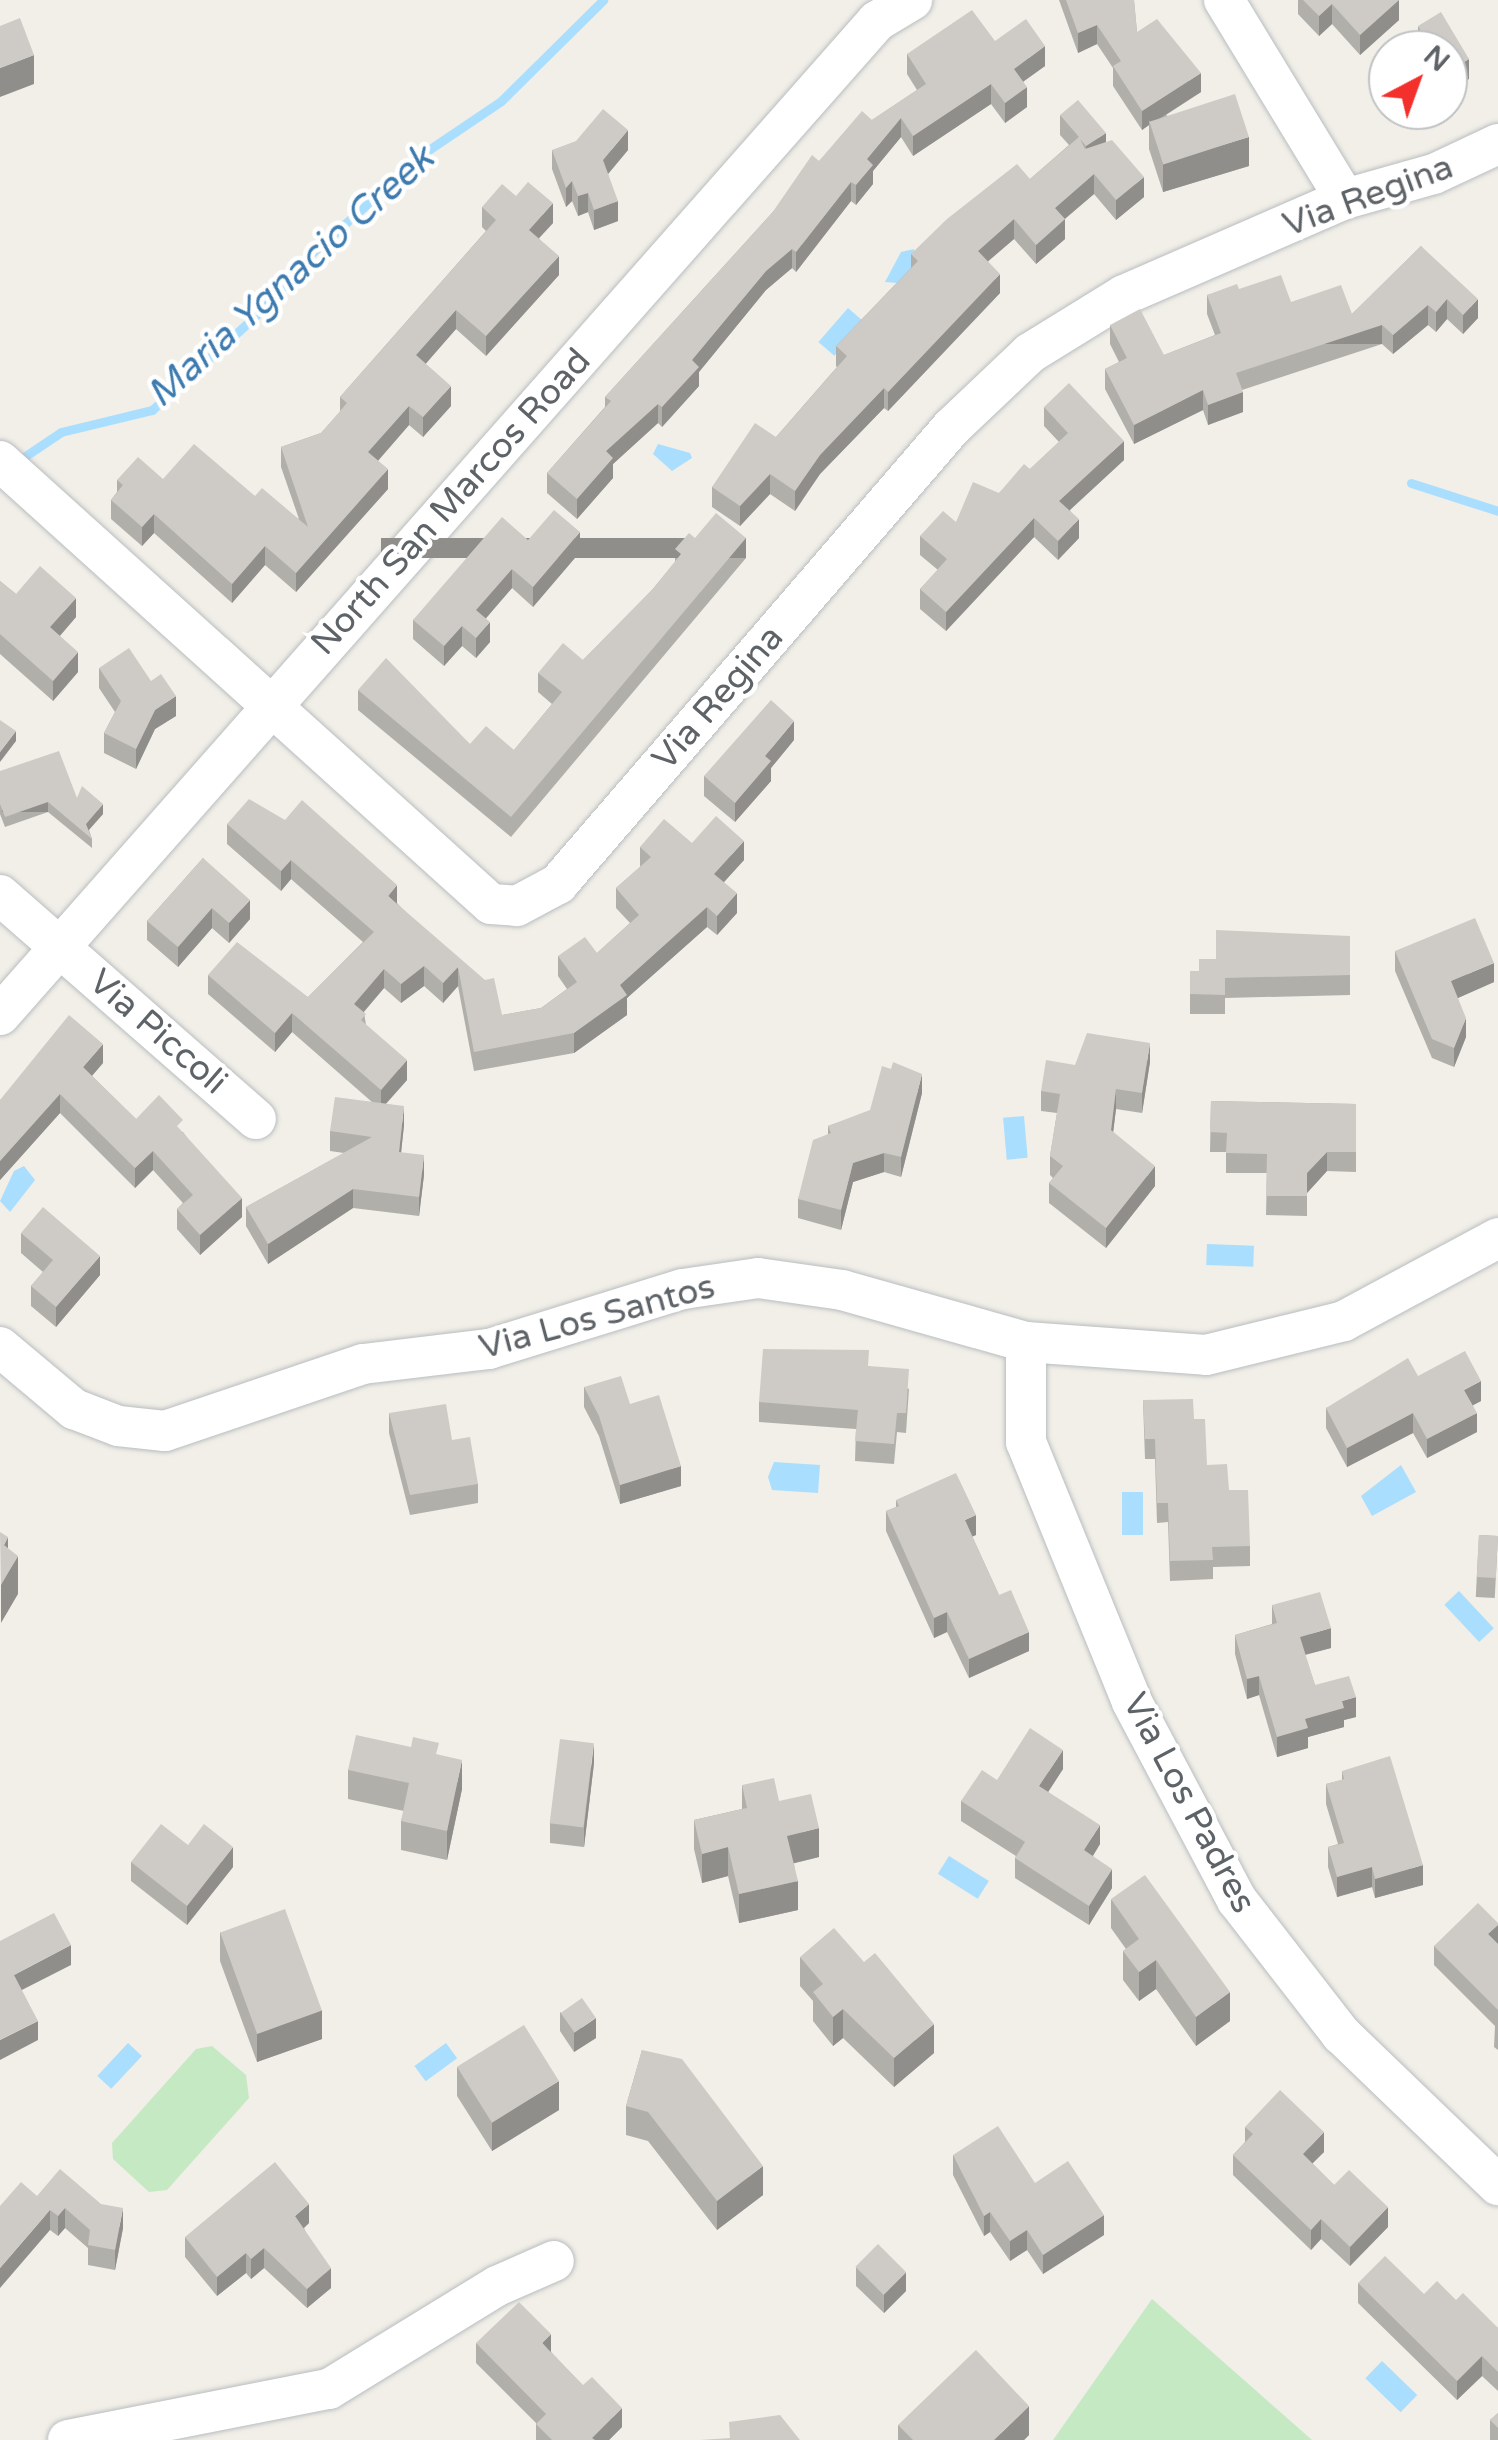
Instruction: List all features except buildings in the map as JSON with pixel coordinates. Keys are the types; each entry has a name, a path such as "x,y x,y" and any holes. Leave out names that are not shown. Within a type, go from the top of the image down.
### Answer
{"street":[{"name":"North San Marcos Road","path":"0,1014 877,21 912,0"},
{"path":"1224,0 1345,199"},
{"name":"Via Regina","path":"13,471 269,708 490,904 517,906 542,897 1003,376 1076,322 1124,296 1345,199 1434,174 1498,144"},
{"name":"Via Piccoli","path":"0,896 256,1119"},
{"name":"Via Los Santos","path":"0,1347 74,1409 118,1426 164,1430 226,1415 289,1384 363,1364 489,1349 683,1289 758,1278 842,1290 1026,1342 1206,1355 1275,1344 1398,1298 1498,1238"},
{"name":"Via Los Padres","path":"1026,1342 1026,1442 1132,1702 1238,1900 1341,2034 1498,2186"},
{"path":"68,2440 328,2389 498,2286 554,2262"}],"green space":[{"path":"212,2046 246,2075 249,2098 167,2190 149,2192 113,2159 112,2143 196,2049"},
{"path":"1152,2299 1312,2440 1053,2440"}],"water":[{"path":"914,249 914,266 898,283 885,282 901,252"},
{"path":"848,308 864,322 834,356 818,342"},
{"path":"658,444 690,453 692,458 672,471 653,454"},
{"path":"1024,1116 1028,1158 1007,1160 1003,1118"},
{"path":"24,1166 35,1180 10,1212 0,1201 14,1171"},
{"path":"1207,1244 1254,1246 1253,1267 1206,1265"},
{"path":"774,1462 820,1465 818,1493 772,1490 768,1477"},
{"path":"1401,1465 1416,1492 1372,1516 1361,1496"},
{"path":"1122,1492 1143,1492 1143,1535 1122,1535"},
{"path":"1459,1591 1494,1628 1479,1642 1444,1605"},
{"path":"949,1856 989,1881 978,1899 938,1874"},
{"path":"128,2043 142,2056 111,2089 97,2076"},
{"path":"446,2043 457,2058 426,2081 414,2066"},
{"path":"1382,2361 1417,2395 1401,2412 1365,2378"}],"waterway":[{"name":"Maria Ygnacio Creek","path":"18,461 61,432 152,410 264,308 313,252 427,151 501,101 603,0"},
{"path":"1411,483 1498,511"}]}
